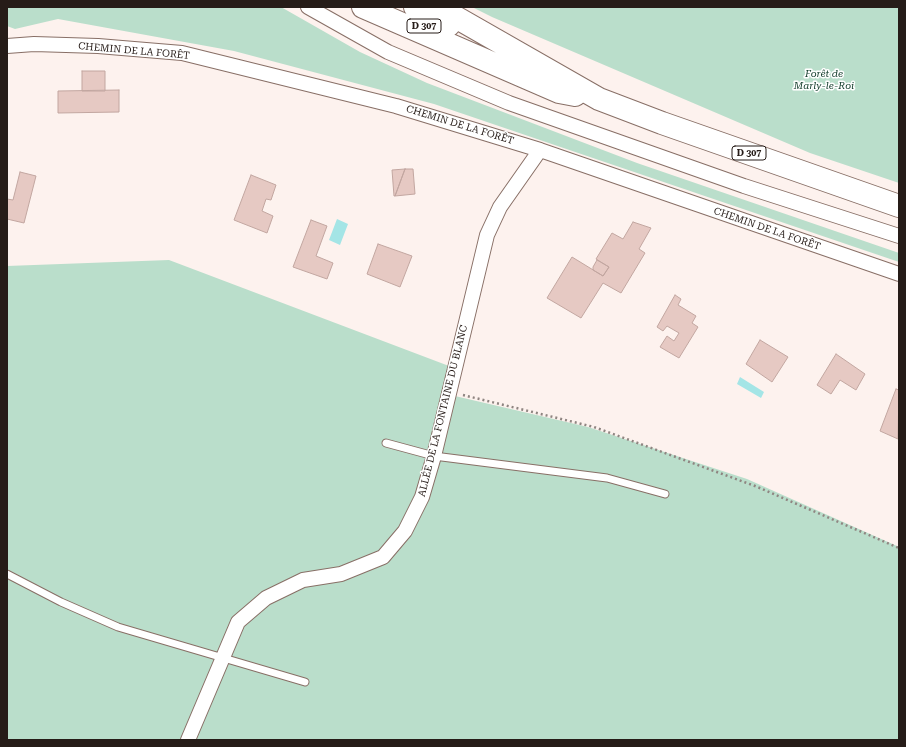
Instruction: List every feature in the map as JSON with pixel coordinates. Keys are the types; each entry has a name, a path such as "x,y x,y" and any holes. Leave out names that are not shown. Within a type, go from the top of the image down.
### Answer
{"main road":[{"path":"363,7 453,46"},
{"name":"D 307","path":"394,7 453,46 559,92 599,99"},
{"name":"D 307","path":"415,7 484,43 529,59 599,99 662,123 899,206"},
{"path":"438,7 529,59"}],"street":[{"path":"308,7 388,52 509,103 744,186 899,236"},
{"name":"CHEMIN DE LA FORÊT","path":"7,46 34,44 98,46 182,53 396,106 540,150 899,274"},
{"name":"ALLÉE DE LA FONTAINE DU BLANC","path":"188,740 238,622 266,598 303,580 341,574 383,557 405,531 422,497 434,456 487,235 500,207 540,150"}],"lane":[{"path":"386,443 434,456 607,478 665,494"},
{"path":"7,574 61,602 118,627 222,659 305,682"}],"path":[{"path":"449,392 594,427 755,486 899,548"}],"green space":[{"path":"7,7 281,7 360,52 427,83 637,163 899,253 899,262 434,104 234,51 58,19 15,29 7,26"},
{"name":"Forêt de Marly-le-Roi","path":"472,7 899,7 899,183 810,153 492,17"},
{"path":"169,260 449,366 442,393 588,427 747,479 899,547 899,740 7,740 7,266"}],"water":[{"path":"337,219 348,224 340,245 329,240"},
{"path":"740,377 764,392 761,398 737,384"}],"building":[{"path":"82,71 105,71 105,91 82,91"},
{"path":"119,90 119,112 58,113 58,91"},
{"path":"405,169 413,169 415,194 395,196"},
{"path":"405,169 395,196 394,196 392,170"},
{"path":"20,172 36,176 24,223 7,219 7,199 13,200"},
{"path":"251,175 276,185 271,200 266,199 262,211 273,216 267,233 234,220"},
{"path":"311,220 327,226 316,256 333,263 327,279 293,267"},
{"path":"633,222 651,228 639,249 645,253 621,293 603,283 581,318 547,298 572,257 603,276 609,267 596,259 612,233 623,239"},
{"path":"378,244 412,256 400,287 367,274"},
{"path":"597,260 609,267 603,276 593,270"},
{"path":"675,295 681,299 678,305 696,316 692,323 698,327 679,358 660,347 667,336 674,341 679,333 667,326 663,331 657,327"},
{"path":"760,340 788,357 772,382 746,364"},
{"path":"836,354 865,374 856,390 840,380 831,394 817,385"},
{"path":"896,389 899,390 898,439 880,431"}]}
